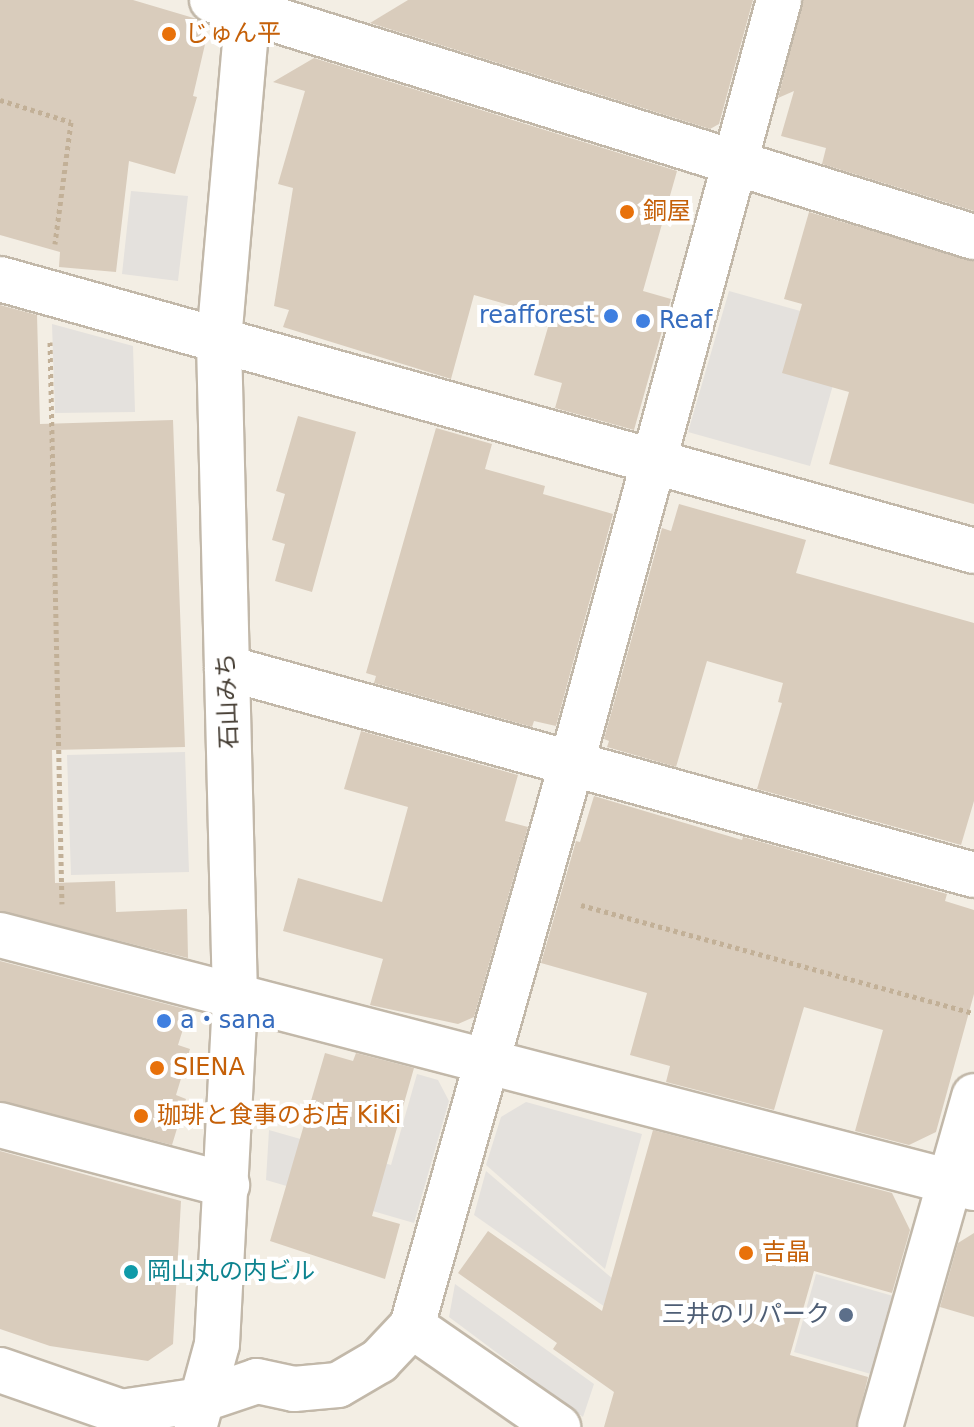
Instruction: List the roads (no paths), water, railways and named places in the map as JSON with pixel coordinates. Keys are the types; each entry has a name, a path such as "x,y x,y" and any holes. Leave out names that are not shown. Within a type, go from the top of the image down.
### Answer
{"street":[{"path":"0,1370 121,1412 198,1414 257,1381 294,1389 338,1385 379,1361 412,1326 572,762 779,0"},
{"path":"236,4 736,165 974,237"},
{"name":"石山みち","path":"198,1414 217,1344 235,997 219,340 236,4"},
{"path":"0,279 654,459 974,551"},
{"path":"227,668 974,875"},
{"path":"0,935 961,1185"},
{"path":"880,1427 961,1185 974,1096"},
{"path":"0,1125 227,1185"},
{"path":"412,1326 558,1427"}],"place":[{"name":"じゅん平","path":"169,34"},
{"name":"銅屋","path":"627,212"},
{"name":"reafforest","path":"611,316"},
{"name":"Reaf","path":"643,321"},
{"name":"a・sana","path":"164,1021"},
{"name":"SIENA","path":"157,1068"},
{"name":"珈琲と食事のお店 KiKi","path":"141,1116"},
{"name":"吉晶","path":"746,1253"},
{"name":"岡山丸の内ビル","path":"131,1272"},
{"name":"三井のリパーク","path":"846,1315"}]}
